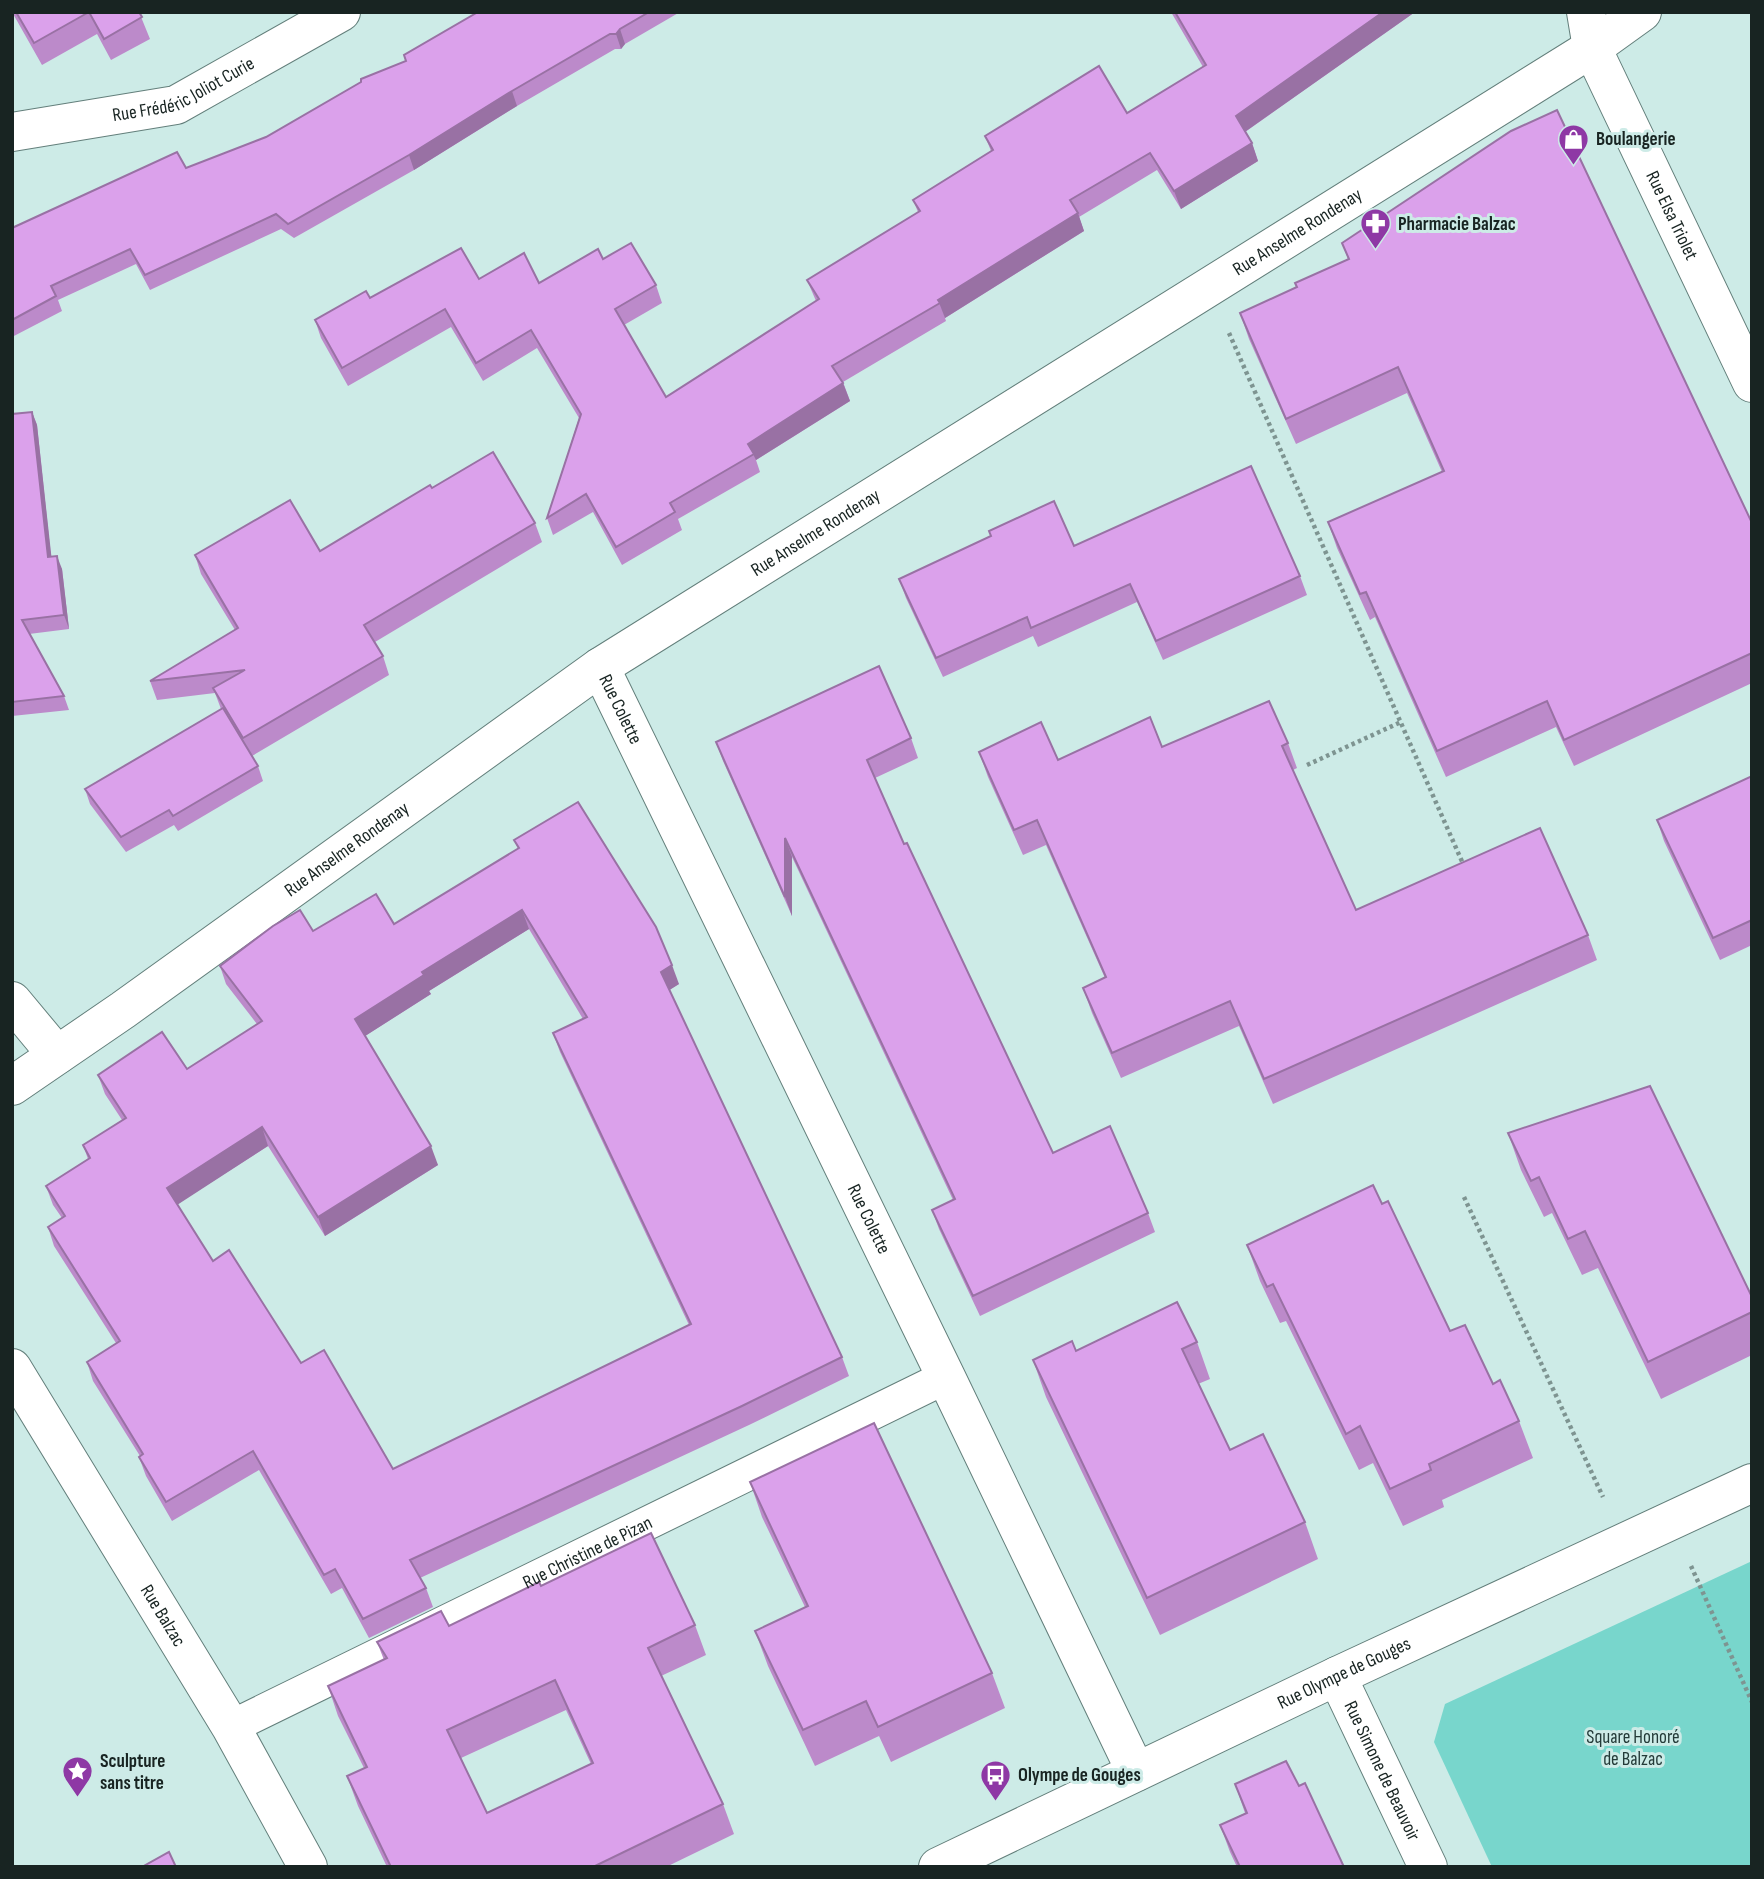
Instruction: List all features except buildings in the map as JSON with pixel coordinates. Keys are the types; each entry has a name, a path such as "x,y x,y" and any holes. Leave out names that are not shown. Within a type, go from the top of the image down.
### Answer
{"street":[{"name":"Rue Frédéric Joliot Curie","path":"12,132 176,105 341,12"},
{"name":"Rue Anselme Rondenay","path":"12,1086 281,897 600,667 1209,287 1589,30 1642,12"},
{"name":"Rue Elsa Triolet","path":"1589,30 1752,383"},
{"name":"Rue Colette","path":"600,667 1136,1772"},
{"path":"12,1001 57,1055"},
{"name":"Rue Balzac","path":"12,1368 231,1727 308,1867"},
{"name":"Rue Christine de Pizan","path":"231,1727 946,1377"},
{"name":"Rue Olympe de Gouges","path":"937,1867 1337,1676 1752,1483"},
{"name":"Rue Simone de Beauvoir","path":"1337,1676 1428,1867"}],"path":[{"path":"1209,287 1467,872"},
{"path":"1307,765 1401,722"},
{"path":"1464,1197 1625,1543"},
{"path":"1671,1521 1752,1702"}],"green space":[{"name":"Square Honoré de Balzac","path":"1752,1561 1752,1867 1492,1867 1434,1742 1445,1704"}],"place":[{"name":"Boulangerie","path":"1573,166"},
{"name":"Pharmacie Balzac","path":"1375,251"},
{"name":"Sculpture sans titre","path":"77,1799"},
{"name":"Olympe de Gouges","path":"995,1802"}]}
